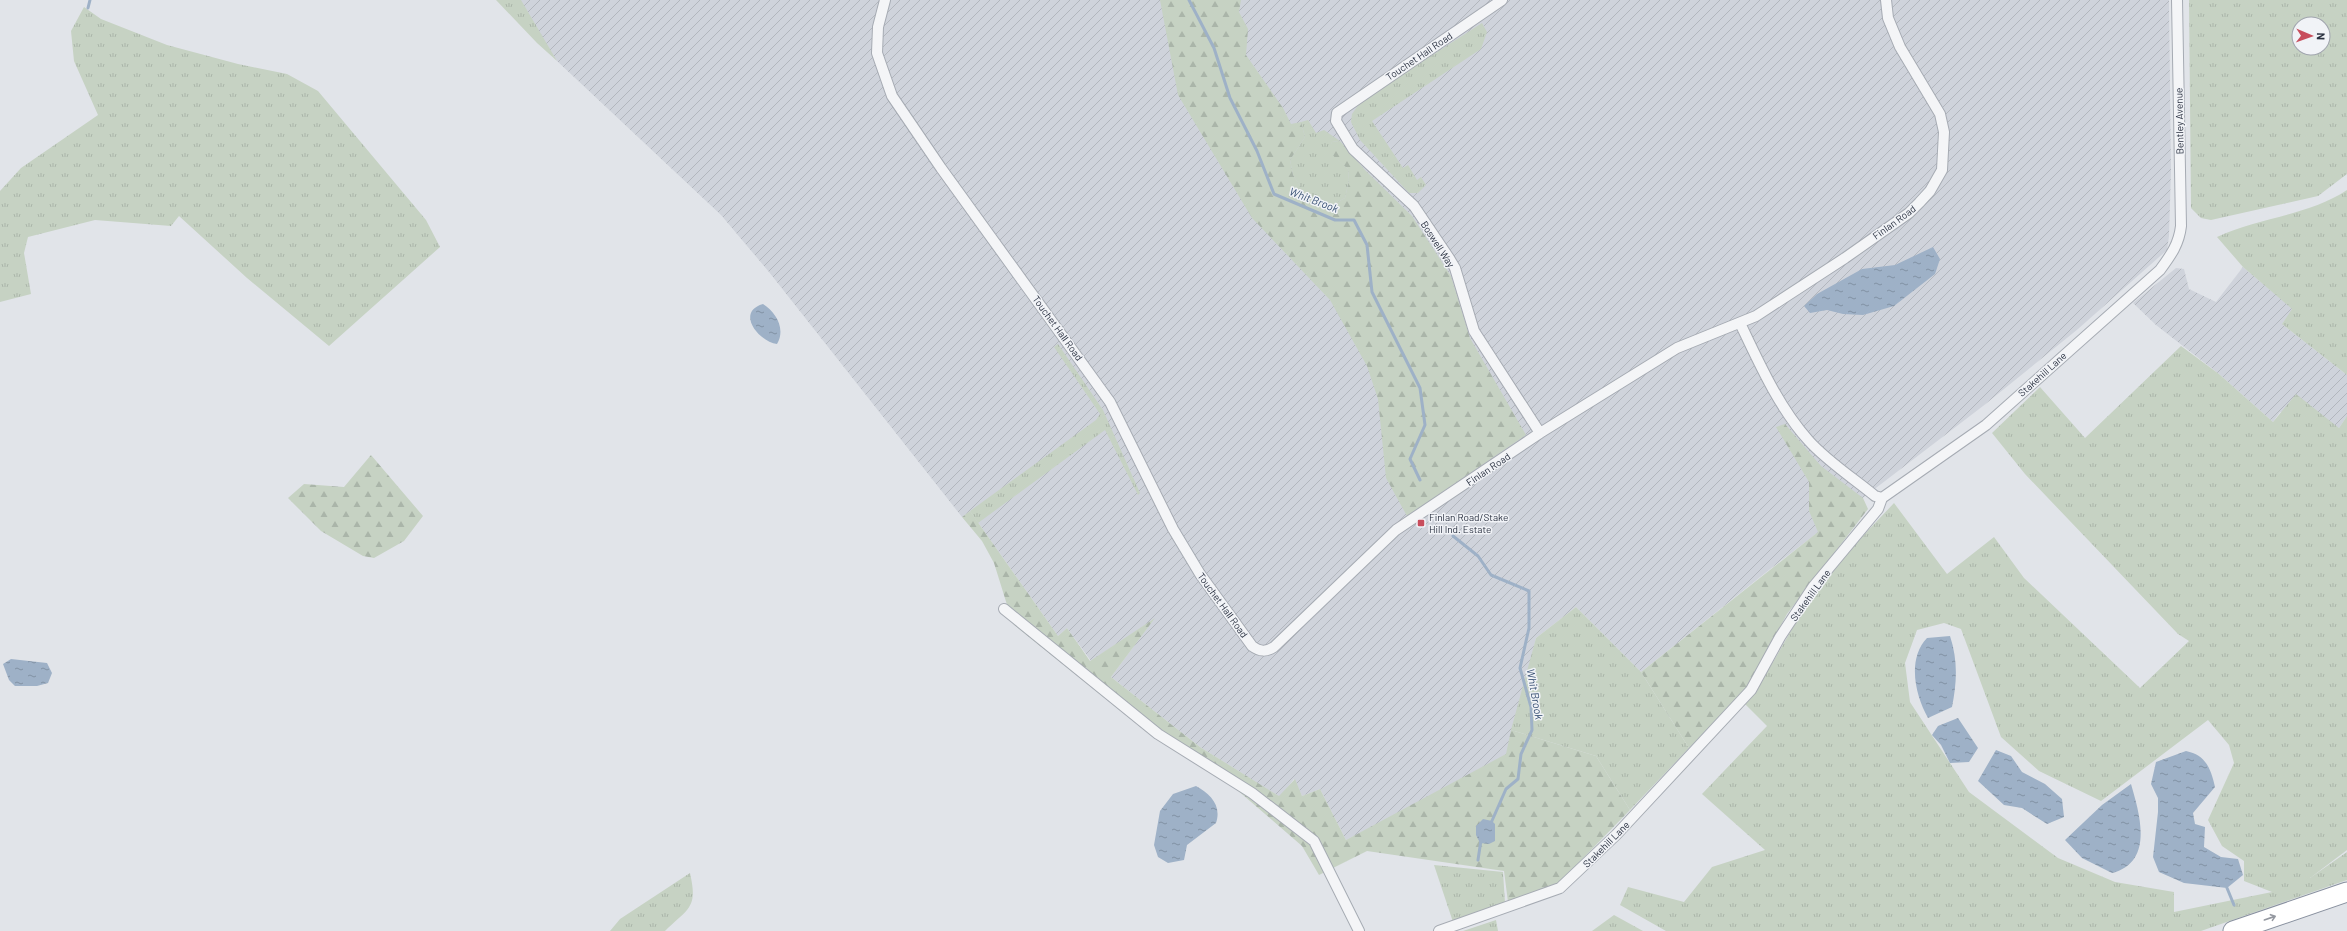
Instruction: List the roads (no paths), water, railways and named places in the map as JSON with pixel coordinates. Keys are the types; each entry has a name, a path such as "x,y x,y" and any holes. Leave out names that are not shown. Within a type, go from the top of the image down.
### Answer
{"highway":[{"path":"2233,931 2347,892"}],"street":[{"name":"Touchet Hall Road","path":"885,0 878,27 877,53 892,96 941,168 1107,397 1181,542 1200,574 1252,646 1262,651"},
{"name":"Touchet Hall Road","path":"1337,113 1502,0"},
{"name":"Finlan Road","path":"1262,651 1268,651 1274,647 1396,530 1540,433 1677,348 1756,316 1909,213 1930,191 1942,170 1945,145 1940,114 1900,47 1888,18 1886,0"},
{"name":"Bentley Avenue","path":"2177,0 2181,226 2179,241"},
{"name":"Boswell Way","path":"1337,113 1336,121 1353,149 1414,206 1449,258 1454,268 1474,331 1540,433"},
{"name":"Stakehill Lane","path":"1439,931 1560,888 1616,835 1751,690 1796,611 1813,587 1878,510 1882,498 1986,425 2160,270 2172,255 2179,241"},
{"path":"1740,323 1758,360 1798,429 1810,443 1874,496 1882,498"},
{"path":"1004,609 1158,734 1252,793 1314,841 1359,931"}],"water":[{"path":"1933,247 1940,259 1935,274 1894,306 1863,315 1843,314 1827,310 1810,313 1804,306 1817,294 1862,269 1895,265"},
{"path":"763,304 776,316 778,321 780,327 780,338 777,344 770,342 757,333 750,320 751,313 755,308"},
{"path":"1950,636 1953,645 1956,671 1952,707 1928,718 1923,709 1915,677 1917,656 1927,638"},
{"path":"11,659 47,663 52,673 48,683 37,686 15,686 9,680 3,664"},
{"path":"1958,718 1978,748 1969,762 1950,763 1941,745 1932,735 1938,726"},
{"path":"1996,750 2011,756 2022,772 2045,784 2062,799 2064,817 2047,824 2022,808 2004,805 1978,781"},
{"path":"2186,751 2203,759 2212,774 2215,787 2193,813 2195,824 2205,827 2204,847 2221,857 2238,859 2243,875 2227,888 2184,883 2159,872 2153,857 2158,798 2151,784 2156,762"},
{"path":"2131,784 2140,823 2141,836 2139,848 2134,859 2125,867 2112,873 2082,858 2065,840 2102,805"},
{"path":"1196,786 1210,796 1214,801 1217,811 1216,823 1187,845 1184,860 1168,863 1158,857 1154,845 1160,811 1173,794"},
{"path":"1483,819 1492,821 1495,824 1495,841 1489,844 1480,843 1476,835 1476,826"}],"waterway":[{"path":"88,8 90,0"},
{"name":"Whit Brook","path":"1189,0 1214,48 1230,98 1257,151 1274,194 1335,220 1354,220 1367,245 1372,292 1420,388 1425,425 1410,459 1420,480"},
{"name":"Whit Brook","path":"1453,536 1478,556 1491,575 1529,591 1529,628 1520,668 1531,707 1532,730 1521,754 1518,779 1506,789 1491,823"},
{"name":"Whit Brook","path":"1478,860 1481,840"},
{"path":"2227,888 2234,905"}],"place":[{"name":"Finlan Road/Stake Hill Ind. Estate","path":"1421,523"}]}
